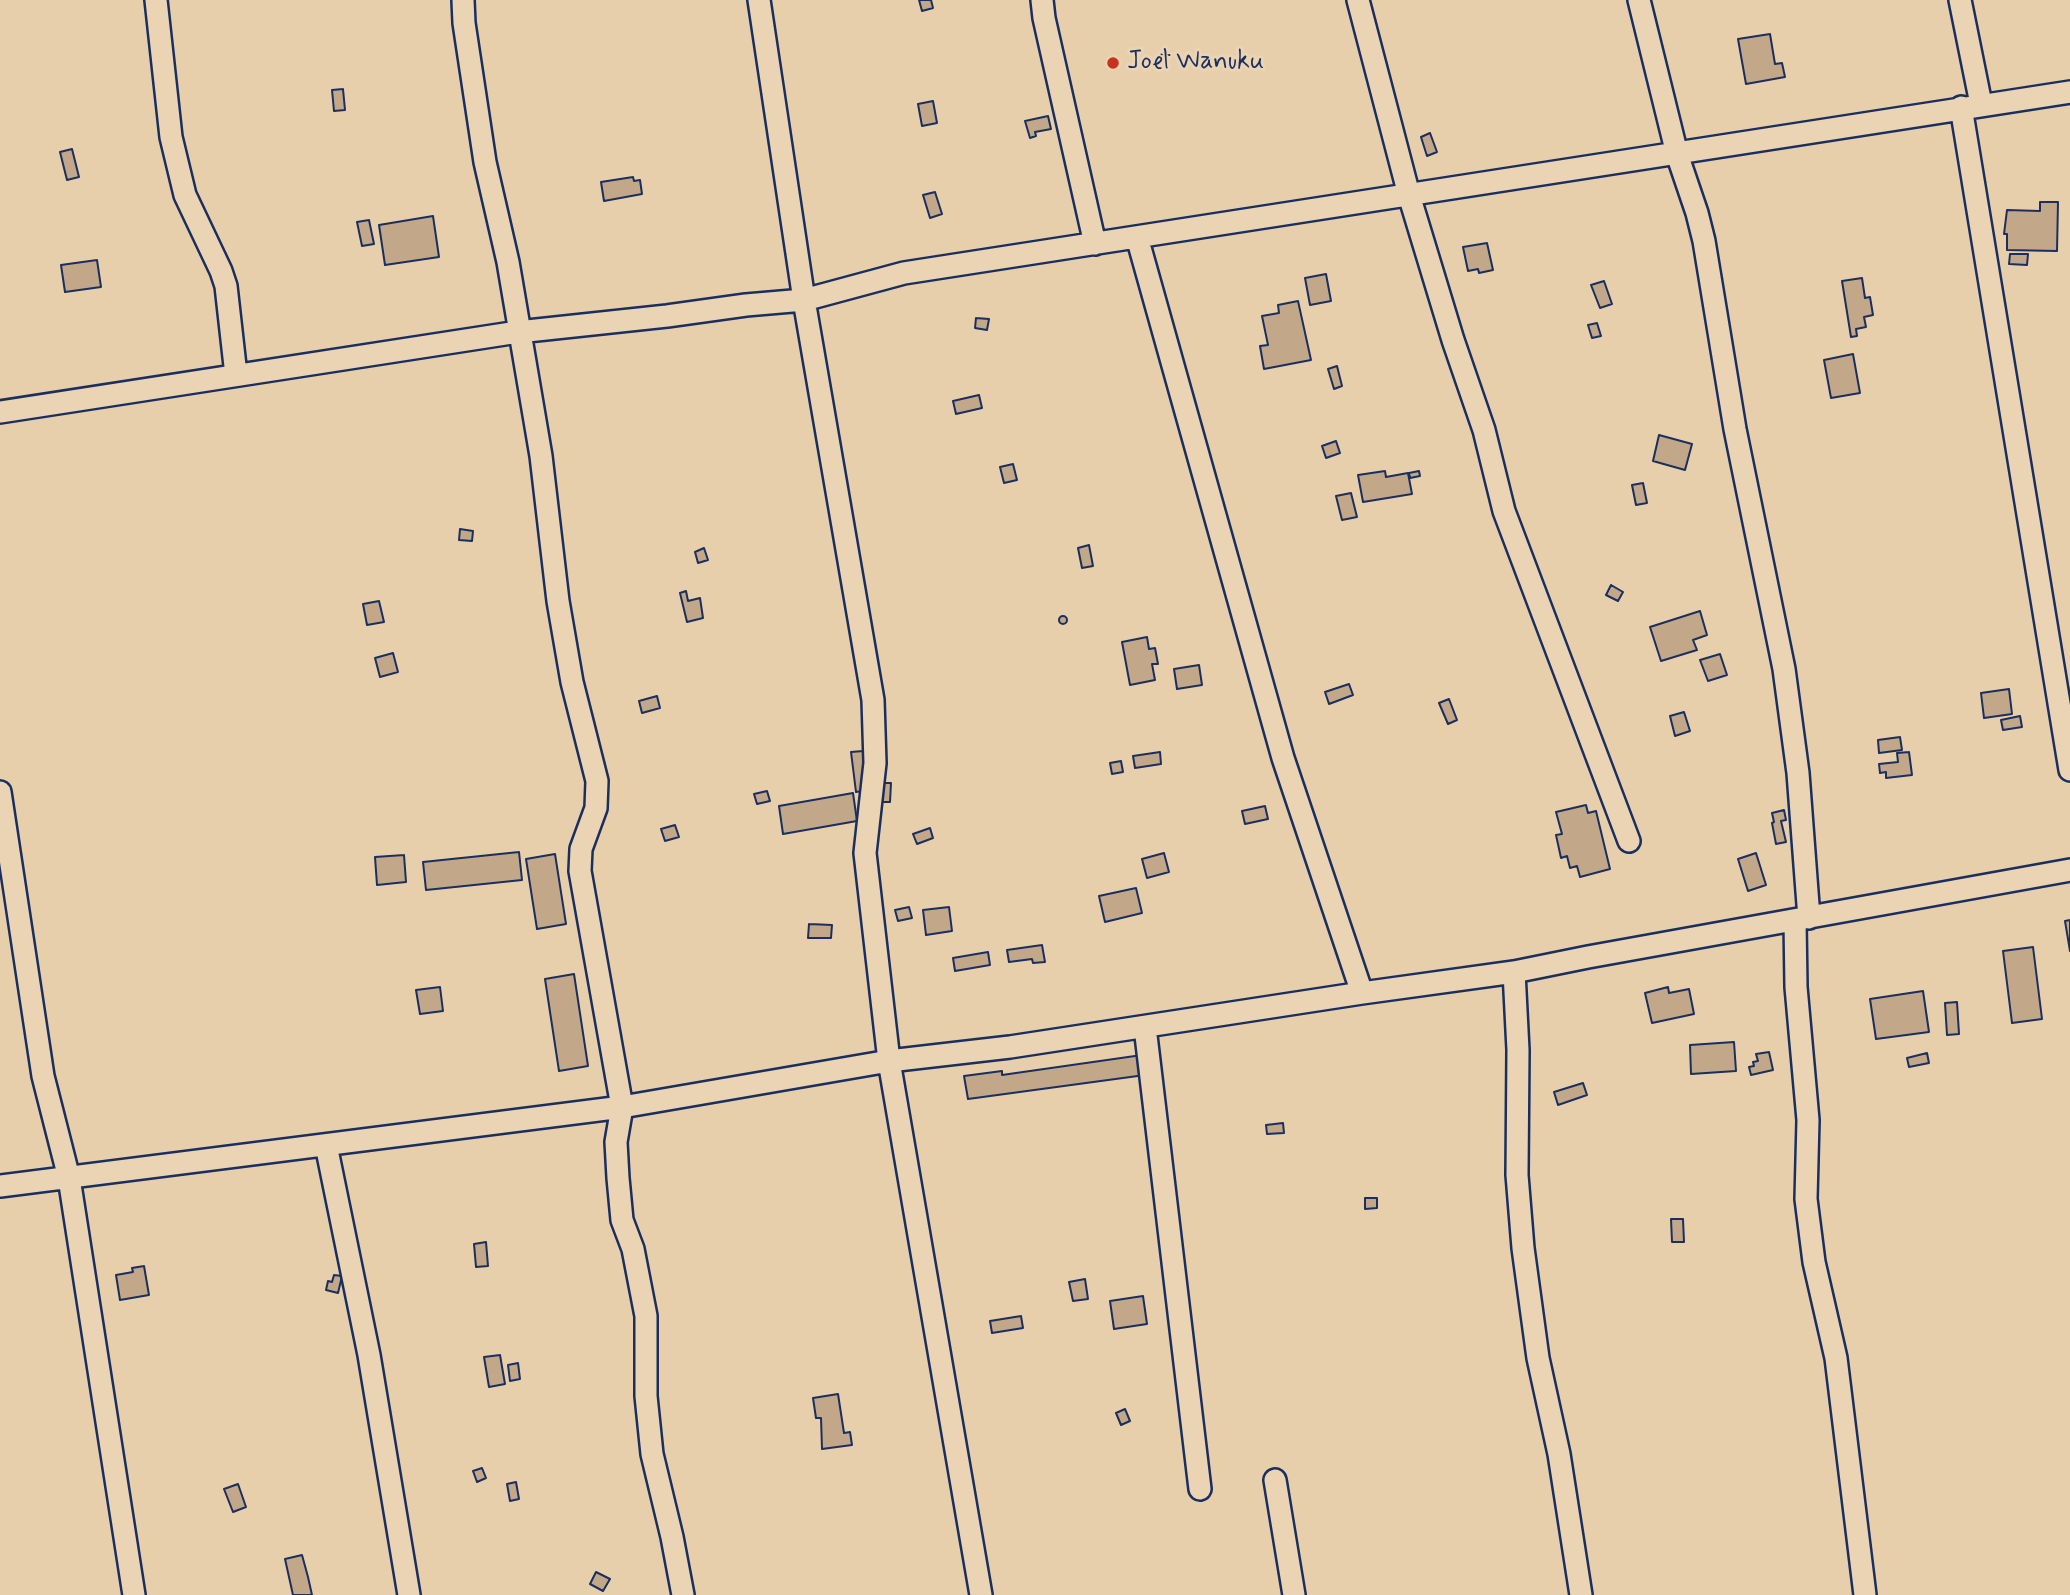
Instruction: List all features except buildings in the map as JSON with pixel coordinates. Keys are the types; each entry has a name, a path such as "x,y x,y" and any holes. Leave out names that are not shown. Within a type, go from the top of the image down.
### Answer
{"street":[{"path":"156,0 171,137 185,195 226,285 236,375"},
{"path":"463,0 485,162 508,262 541,456 558,601 572,682 597,781 596,807 581,849 580,871 621,1107 616,1142 622,1220 632,1249 646,1315 646,1396 652,1454 684,1595"},
{"path":"759,0 804,300 873,700 875,763 865,853 890,1061 981,1595"},
{"path":"1042,0 1095,244"},
{"path":"1358,0 1409,195 1453,341 1484,430 1504,511 1629,841"},
{"path":"1639,0 1677,154 1697,213 1735,429 1784,669 1798,773 1802,919 1797,999 1808,1120 1806,1199 1814,1262 1836,1358 1865,1595"},
{"path":"1960,0 1971,106 2070,770"},
{"path":"0,412 518,332 804,300 904,273 2070,92"},
{"path":"1137,237 1283,758 1362,993"},
{"path":"0,792 44,1083 69,1178 134,1595"},
{"path":"0,1186 621,1107 890,1061 1010,1047 1514,972 2070,870"},
{"path":"1514,972 1518,1050 1517,1175 1523,1248 1538,1358 1559,1454 1581,1595"},
{"path":"1145,1027 1200,1489"},
{"path":"326,1145 369,1355 409,1595"},
{"path":"1275,1480 1294,1595"}],"place":[{"name":"Joël Wanuku","path":"1113,63"}]}
